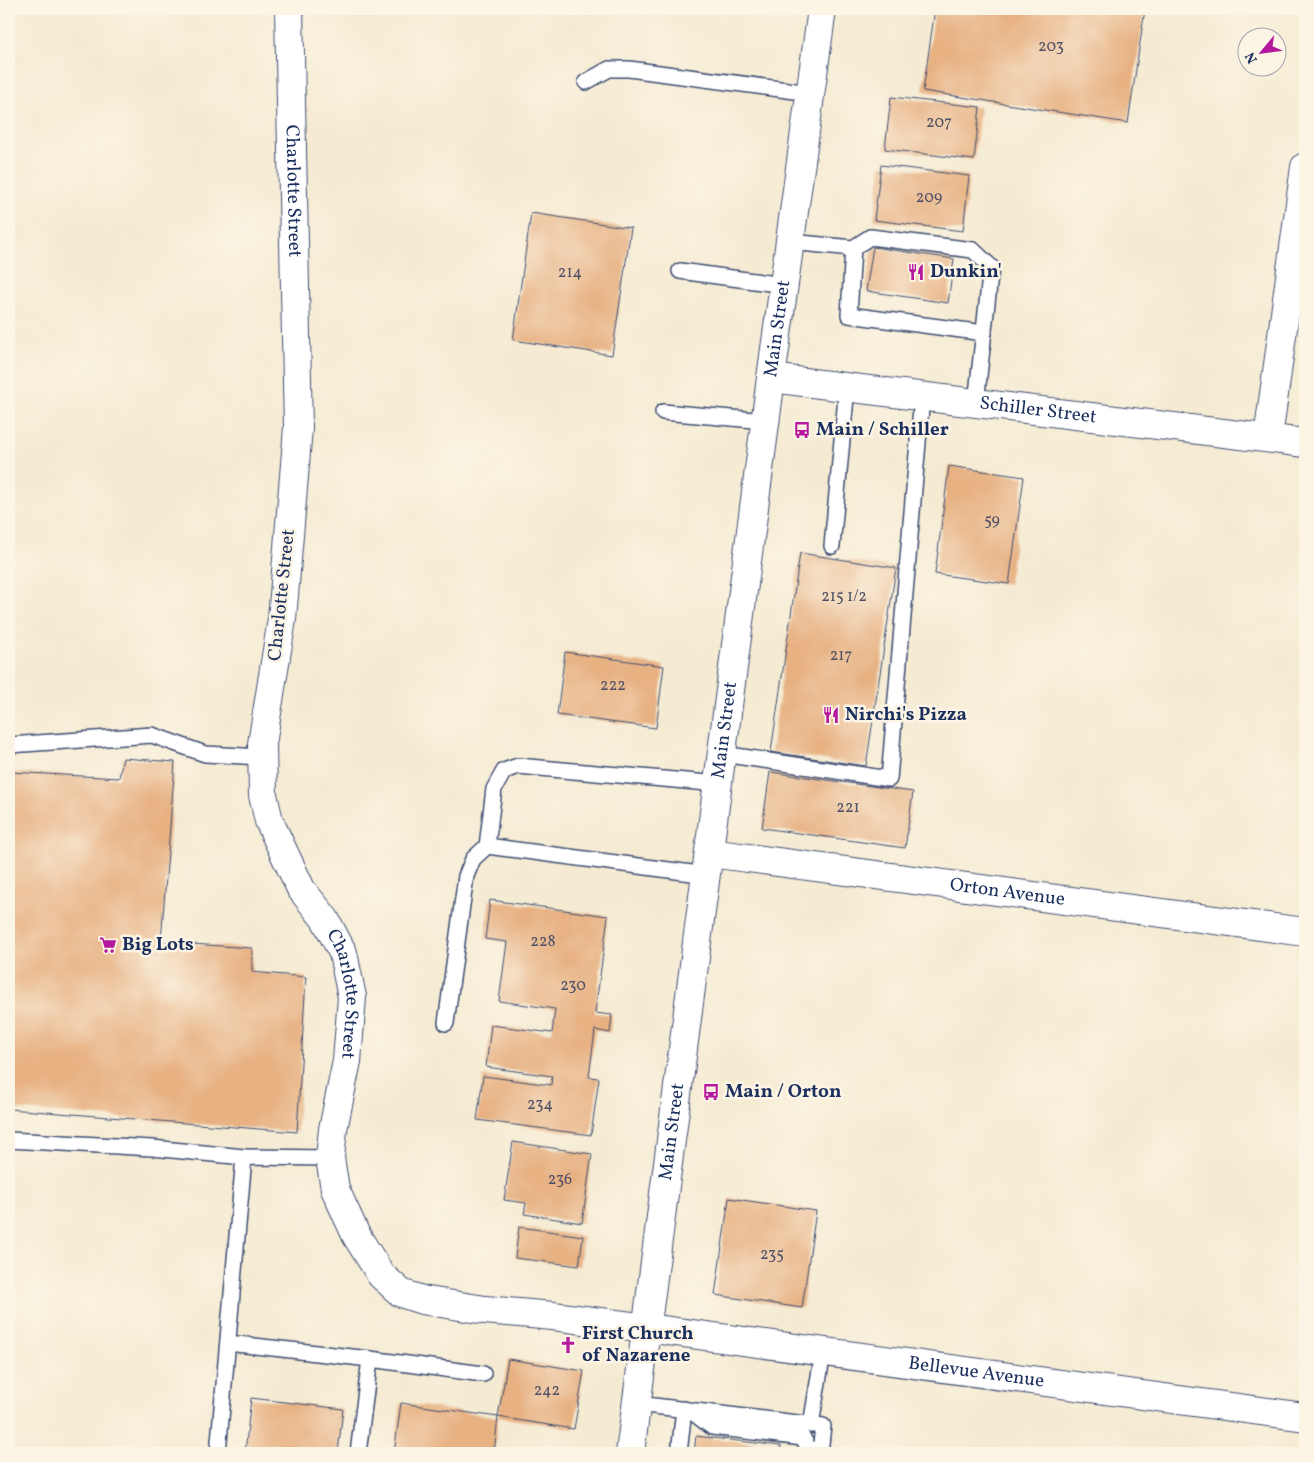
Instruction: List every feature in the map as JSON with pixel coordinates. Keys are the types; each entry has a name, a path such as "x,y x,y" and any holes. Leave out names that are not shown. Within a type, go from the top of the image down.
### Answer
{"street":[{"name":"Charlotte Street","path":"289,9 298,428 282,619 262,744 263,795 270,821 301,889 325,919 343,953 352,997 347,1061 333,1129 330,1158 335,1189 356,1235 381,1275 401,1294 422,1300 485,1310 553,1316 647,1328"},
{"name":"Main Street","path":"630,1453 771,378 822,9"},
{"path":"1268,438 1305,167"},
{"name":"Schiller Street","path":"771,378 1305,443"},
{"name":"Orton Avenue","path":"708,864 1305,932"},
{"name":"Bellevue Avenue","path":"647,1328 1305,1417"}],"lane":[{"path":"586,82 609,69 630,69 810,93"},
{"path":"790,242 853,248 870,237 973,250 992,267 976,403"},
{"path":"853,248 849,315 984,333"},
{"path":"680,271 784,285"},
{"path":"832,546 847,387"},
{"path":"723,754 889,779 922,396"},
{"path":"663,412 766,421"},
{"path":"9,745 152,736 205,754 262,757"},
{"path":"446,1023 466,876 473,859 487,846 494,789 504,771 518,766 719,784"},
{"path":"487,846 708,864"},
{"path":"9,1140 152,1148 244,1157 330,1158"},
{"path":"218,1453 244,1157"},
{"path":"228,1343 483,1374"},
{"path":"811,1425 823,1352"},
{"path":"358,1453 370,1359"},
{"path":"637,1404 823,1426 820,1453"},
{"path":"680,1453 686,1410"},
{"path":"686,1410 712,1427 803,1438 811,1453"}],"building":[{"path":"935,9 1145,9 1128,123 923,91"},
{"path":"891,97 980,107 974,160 885,149"},
{"path":"881,165 969,176 963,231 874,220"},
{"path":"531,213 631,228 612,355 513,340"},
{"path":"873,247 954,259 948,303 866,291"},
{"path":"949,466 1024,477 1009,584 935,574"},
{"path":"800,553 896,568 866,766 771,752"},
{"path":"565,652 664,666 656,728 557,715"},
{"name":"Big Lots","path":"123,758 175,762 161,942 252,948 252,972 306,977 297,1132 9,1109 9,772 119,778"},
{"path":"770,772 913,792 905,848 762,828"},
{"path":"490,900 608,916 595,1013 612,1015 610,1033 595,1030 589,1077 599,1078 591,1135 477,1120 483,1076 551,1085 552,1076 486,1067 491,1025 552,1033 555,1009 499,1001 507,942 485,939"},
{"path":"513,1142 592,1154 582,1223 524,1214 526,1203 504,1200"},
{"path":"729,1198 816,1211 802,1308 715,1295"},
{"path":"519,1227 583,1236 579,1266 515,1258"},
{"path":"508,1359 584,1371 574,1429 498,1417"},
{"path":"251,1398 343,1409 338,1453 245,1453"},
{"path":"401,1403 498,1417 494,1453 394,1453"},
{"path":"696,1436 781,1446 780,1453 694,1453"}],"place":[{"name":"Dunkin'","path":"916,272"},
{"name":"Main / Schiller","path":"802,430"},
{"name":"Nirchi's Pizza","path":"831,715"},
{"name":"Big Lots","path":"108,945"},
{"name":"Main / Orton","path":"711,1092"},
{"name":"First Church of Nazarene","path":"568,1345"}]}
